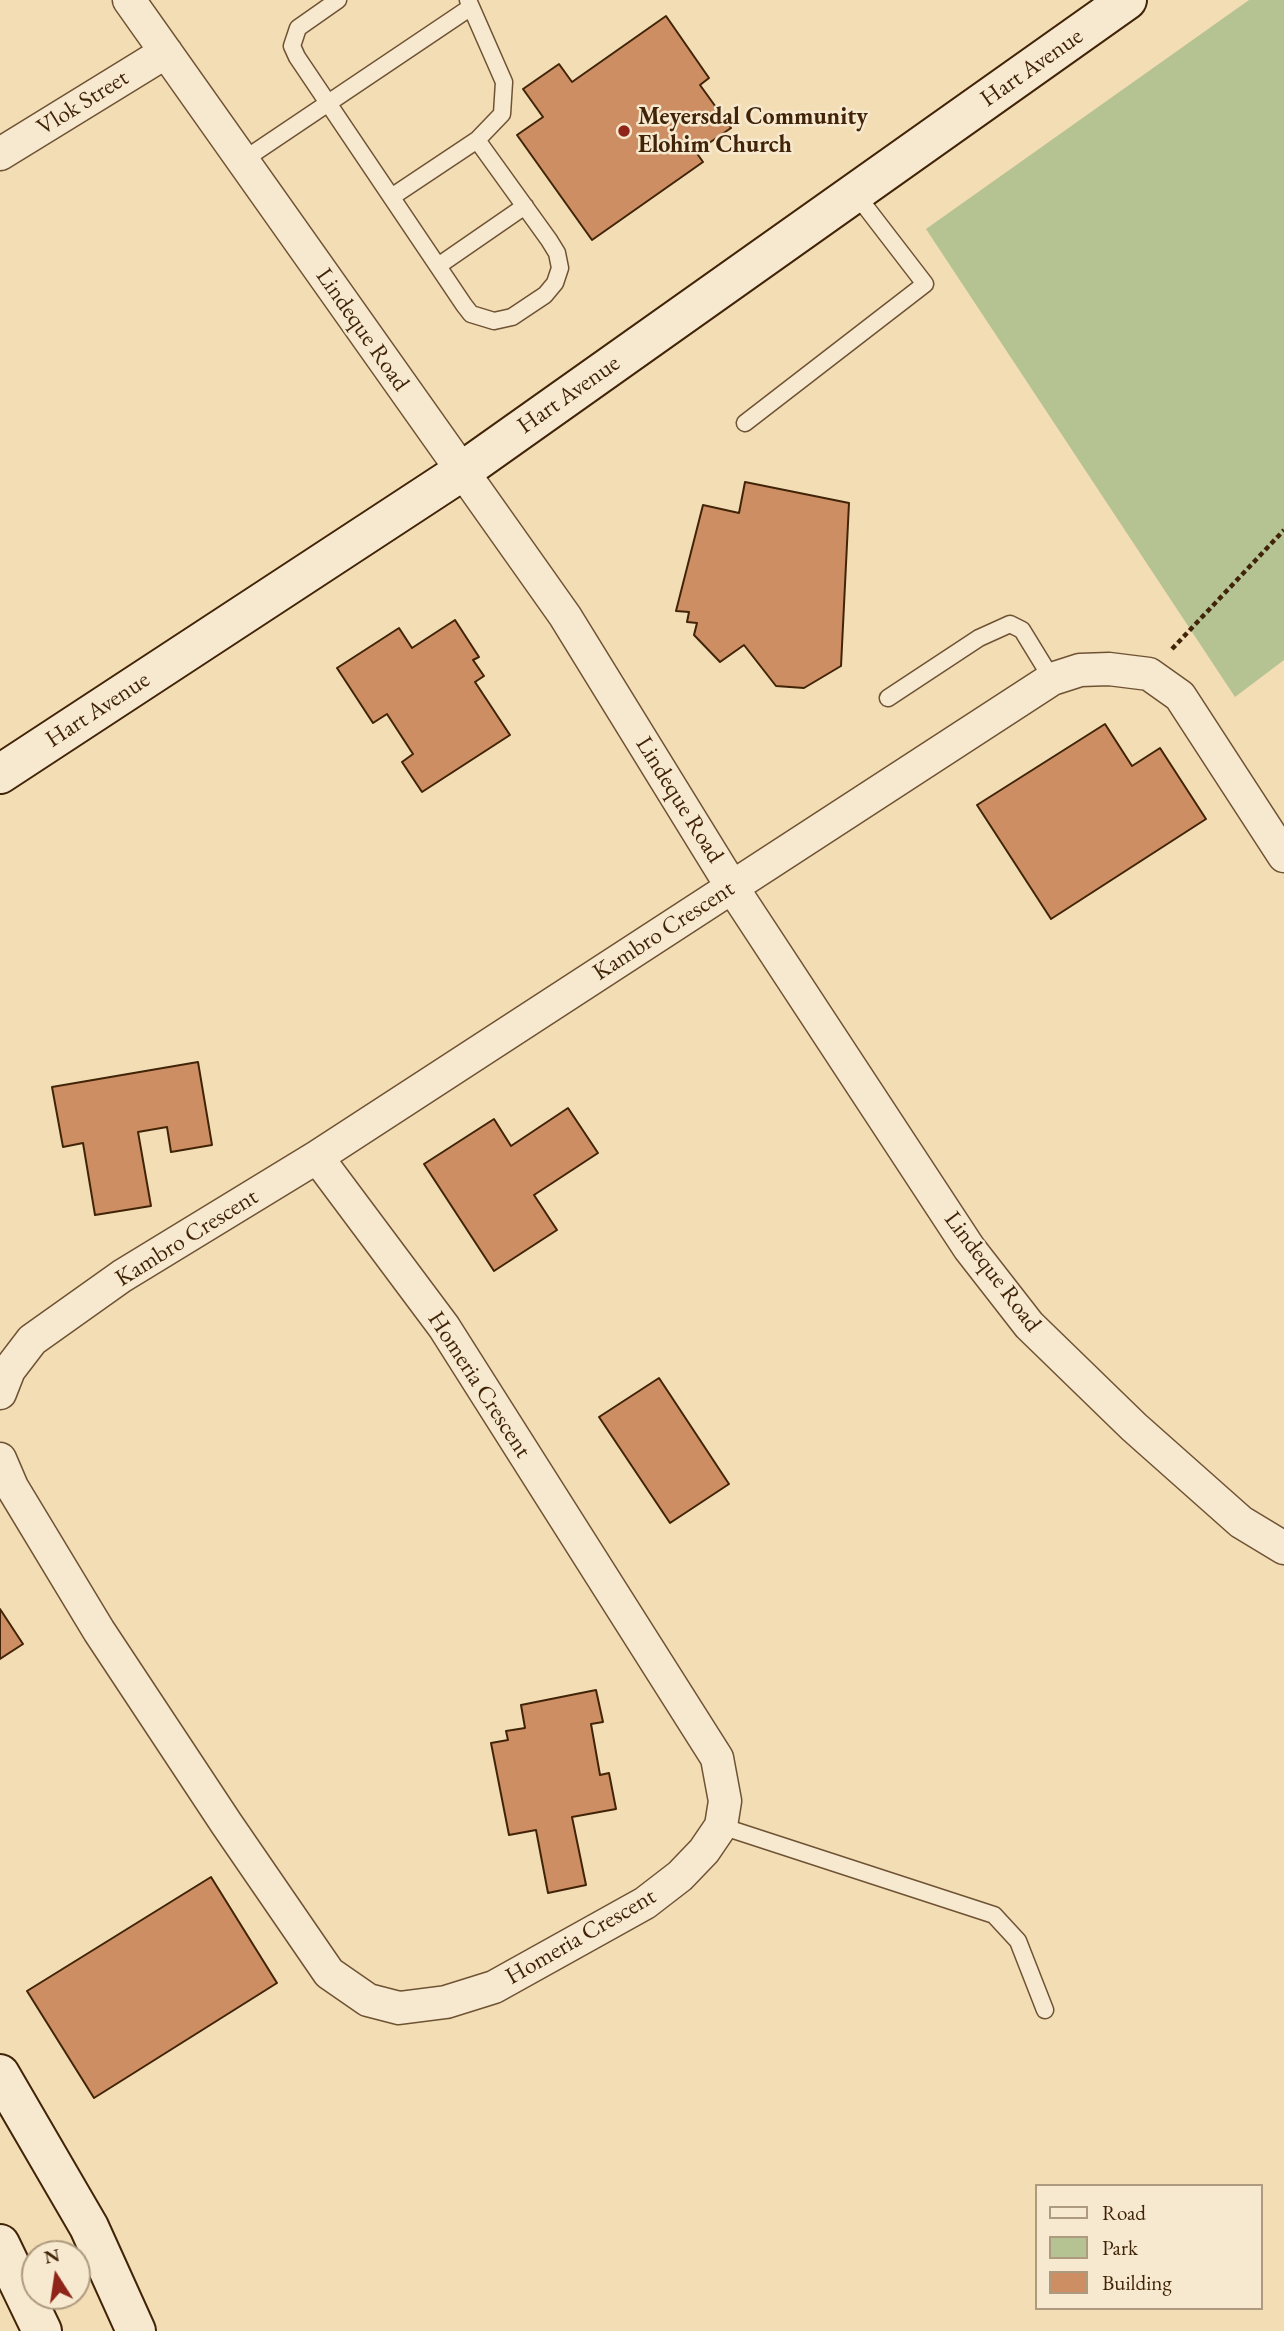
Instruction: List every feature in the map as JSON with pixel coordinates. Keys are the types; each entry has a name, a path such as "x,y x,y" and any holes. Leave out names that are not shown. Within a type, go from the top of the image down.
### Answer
{"street":[{"name":"Lindeque Road","path":"129,0 565,616 732,887 969,1248 1029,1325 1134,1427 1241,1522 1284,1548"},
{"name":"Hart Avenue","path":"0,774 461,472 1127,0"},
{"name":"Vlok Street","path":"0,154 166,52"},
{"name":"Kambro Crescent","path":"5,1382 32,1340 122,1276 317,1157 1052,679 1089,669 1149,674"},
{"path":"1149,674 1180,696 1284,856"},
{"name":"Homeria Crescent","path":"0,1459 12,1488 99,1631 226,1823 329,1973 368,2000 399,2008 446,2002 494,1987 646,1903 680,1876 704,1852 721,1826 725,1801 717,1758 444,1327 317,1157"},
{"path":"0,2074 89,2227 136,2331"},
{"path":"0,2244 42,2331"}],"lane":[{"path":"338,0 298,28 292,46 328,104 471,314 494,321 512,317 530,307 555,282 560,268 557,253 477,140"},
{"path":"242,161 328,104 470,3 493,51 504,82 505,102 502,114 477,140 393,196"},
{"path":"745,423 925,284 855,193"},
{"path":"438,266 525,206"},
{"path":"888,698 979,638 1010,624 1022,630 1052,679"},
{"path":"721,1826 995,1915 1018,1941 1045,2010"}],"path":[{"path":"1149,674 1284,530"}],"green space":[{"path":"1249,0 1284,0 1284,660 1235,697 926,229"}],"building":[{"name":"Meyersdal Community Elohim Church","path":"666,16 709,78 700,85 731,128 696,152 703,162 592,240 517,135 543,117 523,89 559,64 572,82"},
{"path":"745,482 849,503 841,666 804,688 776,686 744,645 720,662 694,635 697,623 687,622 689,612 676,611 703,505 739,513"},
{"path":"455,620 479,657 473,660 484,676 475,682 510,735 422,792 402,762 413,754 387,714 373,723 337,668 399,628 412,648"},
{"path":"1105,724 1132,766 1160,748 1206,819 1051,919 977,805"},
{"path":"198,1062 212,1145 171,1152 167,1127 138,1132 151,1206 95,1215 83,1143 63,1147 52,1087"},
{"path":"568,1108 598,1153 534,1195 557,1230 494,1271 424,1164 494,1119 511,1146"},
{"path":"659,1378 729,1484 670,1523 599,1417"},
{"path":"0,1609 23,1644 0,1659"},
{"path":"596,1690 603,1722 591,1724 600,1775 609,1773 616,1809 572,1817 586,1885 548,1893 536,1830 509,1835 491,1743 508,1740 506,1731 525,1728 521,1705"},
{"path":"211,1877 277,1983 94,2098 27,1991"}],"place":[{"name":"Meyersdal Community Elohim Church","path":"624,131"}]}
